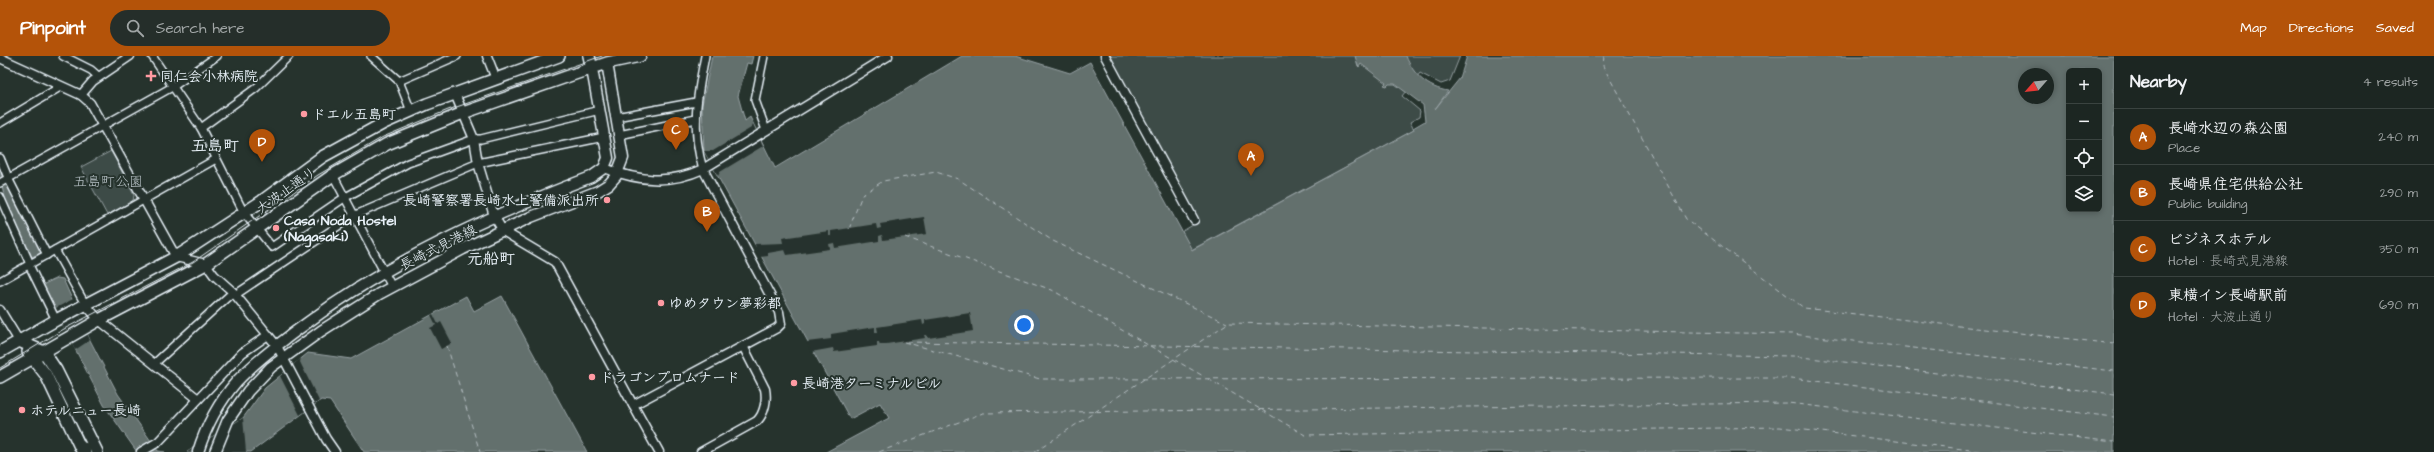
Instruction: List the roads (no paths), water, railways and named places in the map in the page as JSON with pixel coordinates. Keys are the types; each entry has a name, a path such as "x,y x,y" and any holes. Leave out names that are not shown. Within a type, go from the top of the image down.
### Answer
{"highway":[{"name":"大波止通り","path":"0,352 82,306 176,257 244,213 322,157 410,111 559,56"},
{"path":"589,56 592,69"},
{"name":"大波止通り","path":"0,377 99,320 206,264 333,175 387,144 463,113 592,69 606,60 640,56"},
{"path":"19,341 44,352 56,370 97,452"},
{"path":"19,341 46,375 82,451"}],"main road":[{"path":"606,60 623,158 618,173"},
{"path":"592,69 608,158 604,168"},
{"name":"長崎式見港線","path":"198,452 208,425 226,395 249,369 332,304 385,271 494,216 591,177 604,168"},
{"name":"長崎式見港線","path":"215,452 222,432 239,403 266,372 327,327 392,287 503,231 598,191 609,184 618,173"}],"street":[{"path":"63,56 91,70 99,77"},
{"path":"81,95 99,77 130,56"},
{"path":"152,56 174,86 201,128 244,213 258,228 272,247 344,198 408,163 474,139 481,139 600,110"},
{"path":"0,184 174,86 217,56"},
{"path":"201,128 256,88 289,56"},
{"path":"371,56 398,81 410,111"},
{"path":"398,81 457,56"},
{"path":"487,56 496,79"},
{"path":"633,405 777,328 781,324 781,317 703,169 698,151 696,102 705,56"},
{"path":"763,132 755,100 764,56"},
{"path":"604,168 618,173 656,180 668,180 685,177 703,169 888,56"},
{"path":"1105,56 1194,220"},
{"path":"0,58 60,87 81,95 90,103 176,257 206,264 214,275 234,293 268,334 284,358 335,452"},
{"path":"0,123 60,87"},
{"path":"455,94 474,139 478,163 494,216 503,231 554,262 659,452"},
{"path":"616,117 696,102"},
{"path":"619,135 696,119"},
{"path":"155,363 234,293 353,216 478,163 604,137"},
{"path":"0,158 9,180 47,255"},
{"path":"0,281 216,159"},
{"path":"333,175 353,216 385,271 392,287"},
{"path":"0,197 29,265 57,320"},
{"path":"55,250 82,306 155,363 198,400"},
{"path":"0,310 19,341"},
{"path":"141,452 158,442 242,353 268,334"},
{"path":"701,452 757,421 762,414 767,395 765,388 743,346"}],"tram line":[{"path":"0,368 64,329 193,262 318,175 383,137 448,110 602,56"}],"place":[{"name":"同仁会小林病院","path":"151,76"},
{"name":"ドエル五島町","path":"304,114"},
{"name":"ビジネスホテル","path":"676,150"},
{"name":"東横イン長崎駅前","path":"262,162"},
{"name":"長崎水辺の森公園","path":"1251,176"},
{"name":"長崎警察署長崎水上警備派出所","path":"607,200"},
{"name":"Casa Noda Hostel (Nagasaki)","path":"276,228"},
{"name":"長崎県住宅供給公社","path":"707,232"},
{"name":"ゆめタウン夢彩都","path":"661,303"},
{"name":"ドラゴンプロムナード","path":"592,377"},
{"name":"長崎港ターミナルビル","path":"794,383"},
{"name":"ホテルニュー長崎","path":"22,410"}],"district":[{"name":"五島町","path":"215,145"},
{"name":"元船町","path":"491,258"}],"park label":[{"name":"五島町公園","path":"108,181"}]}
